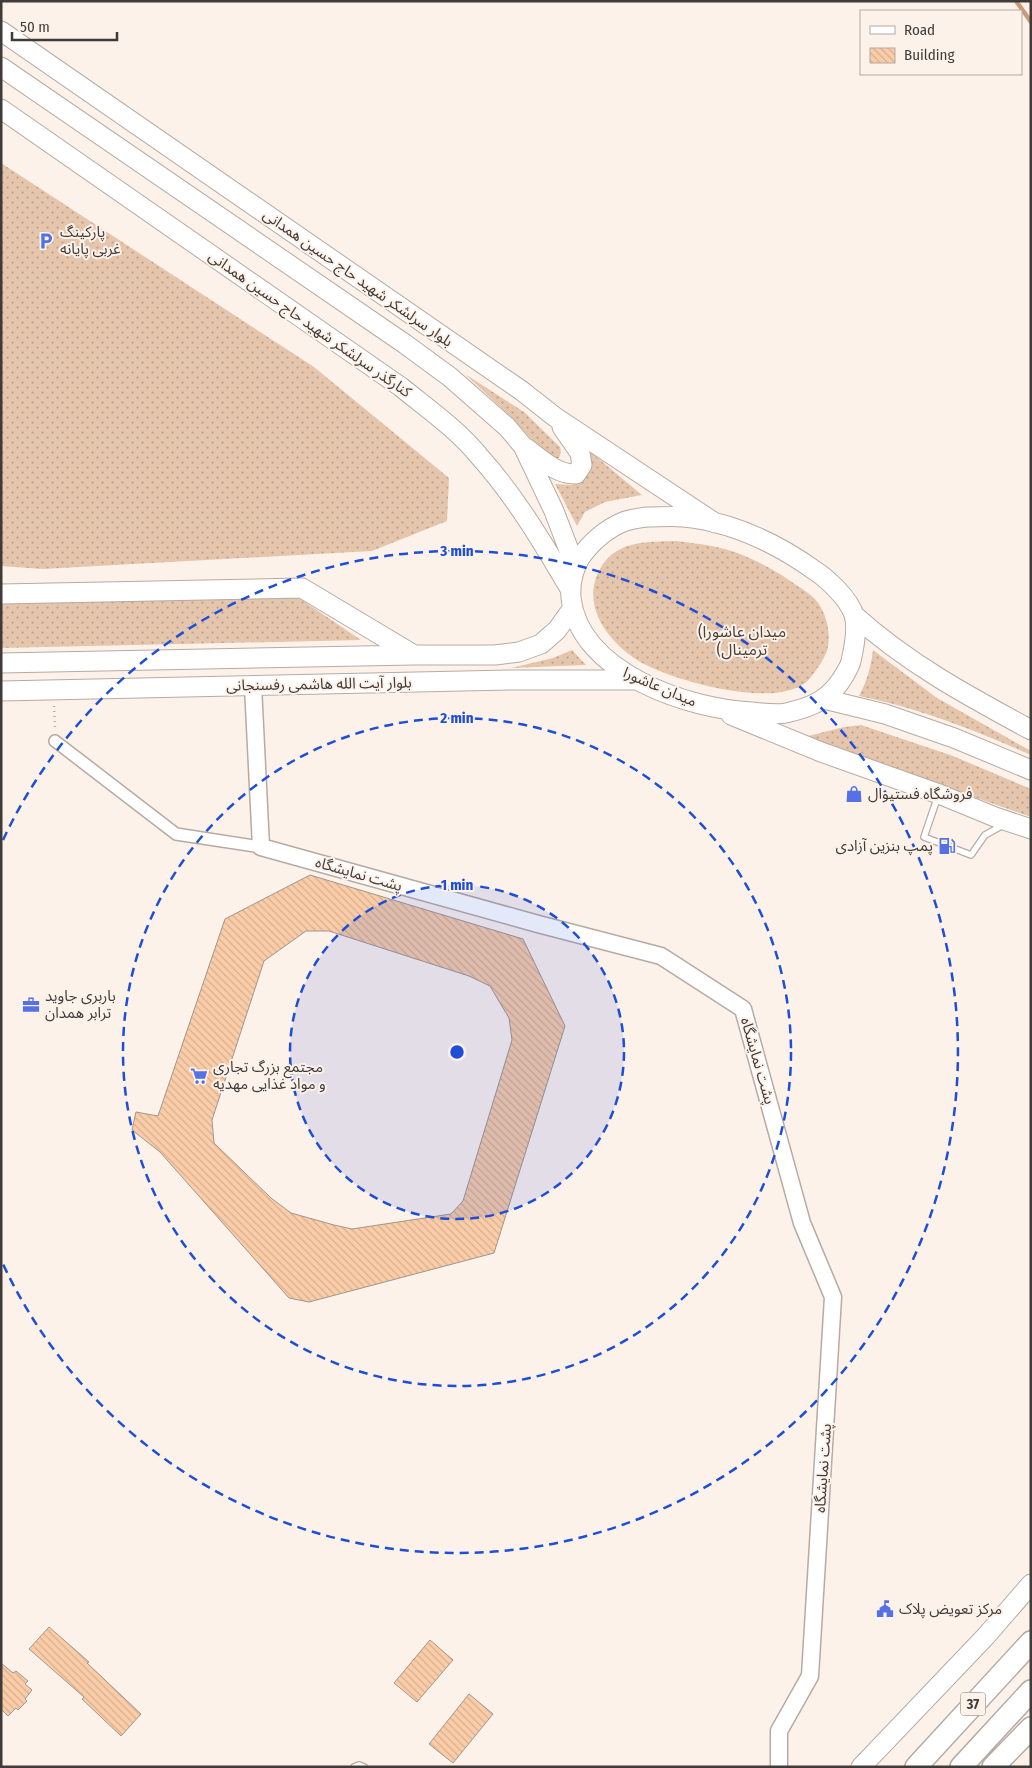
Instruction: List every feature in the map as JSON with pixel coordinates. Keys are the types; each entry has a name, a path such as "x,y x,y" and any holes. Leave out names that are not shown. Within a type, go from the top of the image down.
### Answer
{"highway":[{"name":"37","path":"916,1767 1031,1642"},
{"path":"961,1767 1031,1690"},
{"path":"993,1767 1031,1728"}],"main road":[{"name":"بلوار سرلشکر شهید حاج حسین همدانی","path":"1,31 522,391 555,418 716,523"},
{"name":"بلوار سرلشکر شهید حاج حسین همدانی","path":"1,67 450,377 506,427 523,446 554,511 575,566"},
{"name":"کنارگذر سرلشکر شهید حاج حسین همدانی","path":"1,109 401,387 446,422 479,455 532,525 570,589"},
{"path":"523,446 566,475 576,474 582,464 580,453 555,418"},
{"name":"میدان عاشورا","path":"646,517 684,517 716,523 743,531 769,541 796,557 828,580 844,598 854,615 856,641 851,664 840,682 824,699 804,709 782,714 742,712 712,707 684,699 637,680 618,669 599,653 581,630 572,609 570,589 575,566 588,547 606,532 624,521 646,517"},
{"path":"1,594 302,588 414,655"},
{"name":"بلوار آیت الله هاشمی رفسنجانی","path":"1,664 495,655 519,652 540,644 557,630 572,609"},
{"path":"854,615 875,634 934,676 1031,730"},
{"path":"252,658 253,686"},
{"name":"بلوار آیت الله هاشمی رفسنجانی","path":"1,691 509,680 637,680"},
{"path":"824,699 885,714 954,738 1031,770"},
{"path":"712,707 821,752 939,794 1009,822 1030,828"},
{"path":"861,1767 986,1636 1031,1584"}],"street":[{"path":"55,741 176,834 261,847 253,686"},
{"name":"پشت نمایشگاه","path":"261,847 661,956 743,1009 802,1223 833,1297 810,1676 779,1731 780,1767"}],"lane":[{"path":"939,794 924,837 971,855 985,835 1009,822"},
{"path":"354,1767 359,1765 364,1767"}],"path":[{"path":"54,690 55,741"}],"shaded area":[{"path":"1,163 314,367 449,478 447,521 372,551 43,569 1,566"},
{"path":"465,374 524,412 560,447 559,458 553,459 548,457 514,420"},
{"path":"587,449 642,495 605,502 585,512 577,526 555,484 572,485 578,481"},
{"path":"676,541 719,548 747,557 783,576 814,598 825,616 829,637 827,651 811,677 797,687 778,693 754,693 703,685 679,678 642,663 631,656 610,637 602,625 593,600 598,573 604,562 612,554 631,545"},
{"path":"296,596 361,640 1,648 1,602"},
{"path":"572,650 586,665 511,668 553,658"},
{"path":"873,650 937,698 1031,751 1031,755 946,721 903,707 859,696 868,674"},
{"path":"861,725 953,756 1031,789 1031,817 804,737 844,727"}],"building":[{"name":"مجتمع بزرگ تجاری و مواد غذایی مهدیه","path":"310,875 523,939 565,1026 494,1253 309,1302 289,1298 160,1152 132,1130 136,1112 158,1116 225,919","holes":["306,931 329,931 469,976 490,986 509,1018 512,1040 463,1201 451,1214 352,1229 291,1213 271,1198 214,1143 212,1120 264,961"]},
{"path":"49,1627 89,1662 87,1663 141,1714 121,1736 82,1699 84,1697 29,1649"},
{"path":"430,1640 453,1660 417,1702 394,1683"},
{"path":"1,1663 13,1673 16,1671 28,1681 25,1684 32,1690 25,1699 27,1701 8,1716 1,1709"},
{"path":"469,1694 493,1714 453,1763 429,1744"}],"waterway":[{"path":"1016,1 1031,22"}],"place":[{"name":"پارکینگ غربی پایانه","path":"46,241"},
{"name":"فروشگاه فستیوال","path":"854,794"},
{"name":"پمپ بنزین آزادی","path":"947,846"},
{"name":"باربری جاوید ترابر همدان","path":"31,1005"},
{"name":"مجتمع بزرگ تجاری و مواد غذایی مهدیه","path":"199,1076"},
{"name":"مرکز تعویض پلاک","path":"885,1609"}],"district":[{"name":"(میدان عاشورا (ترمینال","path":"742,640"}]}
